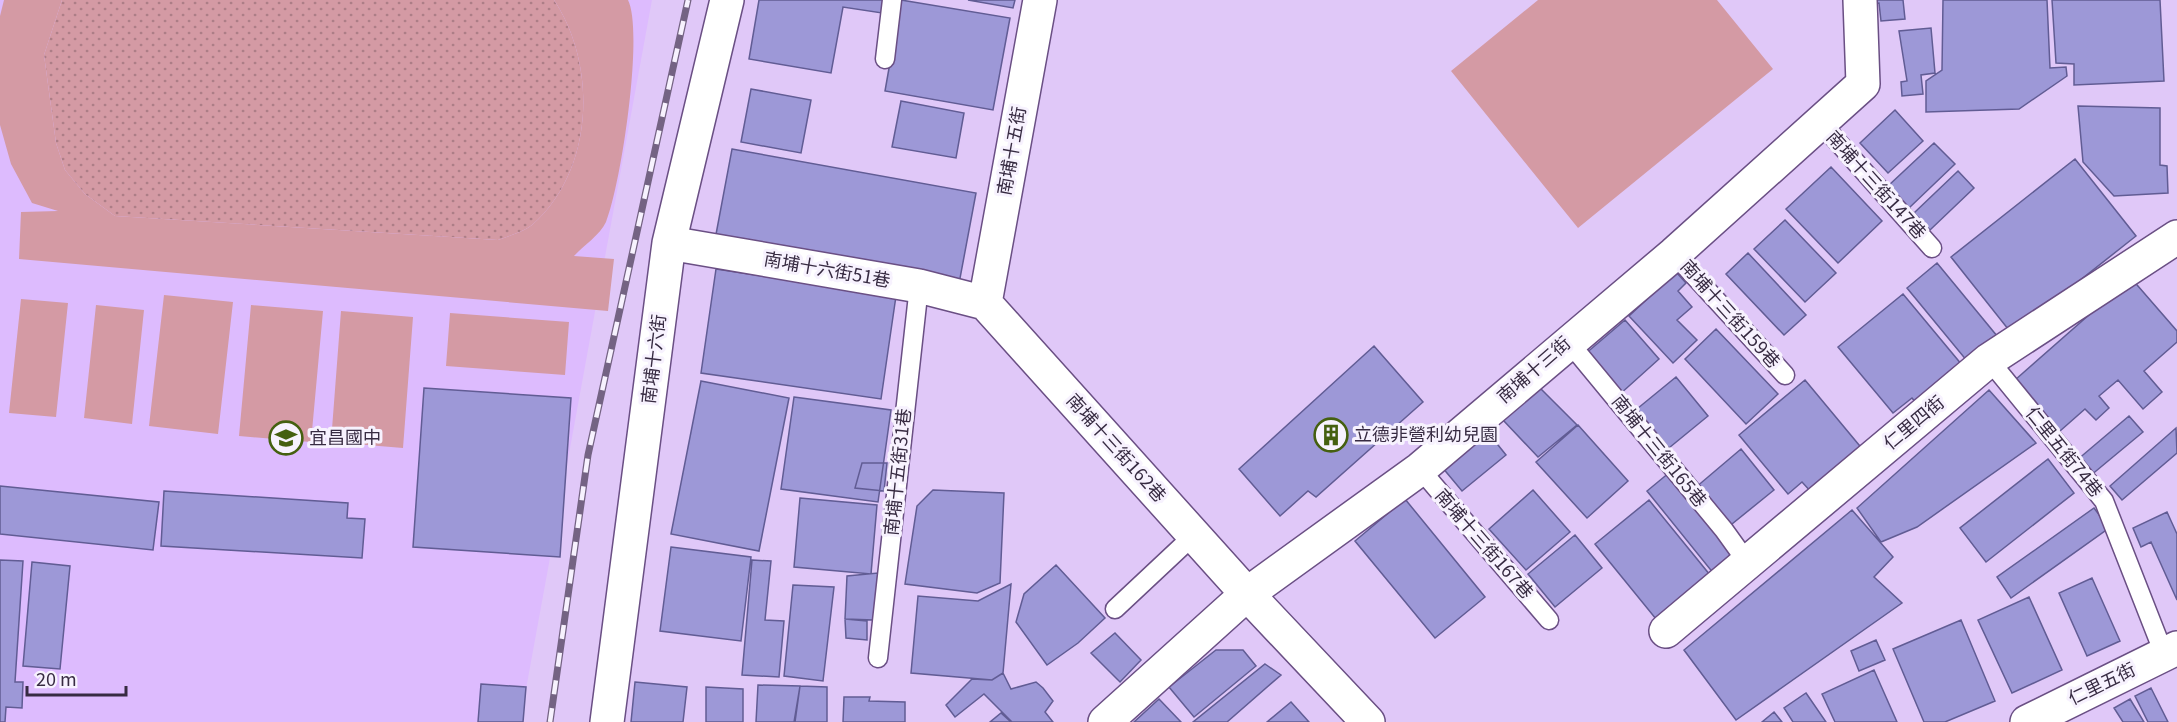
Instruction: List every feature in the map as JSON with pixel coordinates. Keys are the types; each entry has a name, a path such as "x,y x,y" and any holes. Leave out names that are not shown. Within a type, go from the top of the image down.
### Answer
{"street":[{"name":"南埔十六街","path":"607,722 669,243 727,0"},
{"name":"南埔十五街","path":"985,303 1040,0"},
{"name":"南埔十三街","path":"1105,722 1248,594 1420,469 1568,341 1674,254 1863,84 1860,0"},
{"name":"仁里四街","path":"1666,631 1989,360 2177,237"},
{"name":"南埔十六街51巷","path":"669,243 919,286 985,303"},
{"name":"南埔十三街162巷","path":"985,303 1194,535 1368,722"},
{"name":"仁里五街","path":"2027,722 2170,651"}],"lane":[{"path":"885,59 892,0"},
{"name":"南埔十三街147巷","path":"1820,122 1932,248"},
{"name":"南埔十三街159巷","path":"1674,254 1785,375"},
{"name":"南埔十五街31巷","path":"878,658 919,286"},
{"name":"南埔十三街165巷","path":"1568,341 1724,530 1747,562"},
{"name":"仁里五街74巷","path":"1989,360 2104,501 2170,651"},
{"name":"南埔十三街167巷","path":"1420,469 1549,620"},
{"path":"1115,609 1194,535"}],"shaded area":[{"name":"宜昌國中","path":"0,0 652,0 520,722 0,722"},
{"path":"4,0 62,0 44,55 56,143 65,170 85,194 115,216 498,240 532,225 553,203 568,176 578,147 583,117 583,86 578,55 568,26 554,0 628,0 632,17 632,75 618,177 606,222 596,236 574,256 614,259 608,311 19,259 21,212 58,211 32,203 11,164 0,125 0,16"},
{"path":"62,0 554,0 568,26 578,55 583,86 583,117 578,147 568,176 553,203 532,225 498,240 115,216 85,194 65,170 56,143 44,55"},
{"path":"1538,0 1717,0 1773,69 1578,228 1451,71"},
{"path":"164,295 233,302 218,434 149,426"},
{"path":"21,299 68,303 56,417 9,413"},
{"path":"96,305 144,310 132,424 84,418"},
{"path":"251,305 323,311 311,442 239,436"},
{"path":"341,311 413,317 403,448 331,442"},
{"path":"450,313 569,322 565,375 446,366"}],"building":[{"path":"759,0 884,0 882,13 843,7 831,73 749,59"},
{"path":"901,0 1010,18 993,110 885,91"},
{"path":"968,0 1015,0 1013,8"},
{"path":"1872,0 1903,0 1905,19 1881,21 1879,3 1873,4"},
{"path":"1943,0 2047,0 2050,68 2066,67 2067,76 2019,109 1926,112 1926,81 1942,70"},
{"path":"2052,0 2160,0 2164,81 2074,85 2074,64 2056,63"},
{"path":"1931,28 1935,73 1921,75 1923,94 1902,96 1901,82 1907,81 1899,31"},
{"path":"751,89 811,100 801,153 741,142"},
{"path":"901,101 964,113 956,158 892,147"},
{"path":"2078,106 2160,108 2160,165 2167,166 2168,193 2114,196 2083,162"},
{"path":"1895,110 1923,141 1888,173 1860,143"},
{"path":"1934,143 1955,164 1909,208 1888,186"},
{"path":"732,149 976,193 958,289 714,245"},
{"path":"2075,159 2136,236 2012,334 1951,257"},
{"path":"1831,167 1882,221 1838,263 1786,209"},
{"path":"1958,171 1974,188 1930,230 1914,213"},
{"path":"1785,220 1836,273 1805,302 1754,249"},
{"path":"1748,253 1806,315 1784,335 1726,274"},
{"path":"1937,263 2002,342 1972,367 1907,288"},
{"path":"716,269 896,296 881,399 701,373"},
{"path":"1676,272 1686,283 1678,291 1692,307 1677,320 1697,340 1673,363 1629,316"},
{"path":"2131,278 2177,331 2177,342 2144,371 2162,392 2143,409 2118,380 2099,396 2109,408 2096,420 2085,409 2060,431 2015,380"},
{"path":"1903,294 1967,371 1921,409 1912,398 1893,413 1838,347"},
{"path":"1625,320 1659,359 1619,395 1584,355"},
{"path":"1716,329 1778,394 1746,424 1685,359"},
{"name":"立德非營利幼兒園","path":"1374,346 1423,402 1316,497 1308,491 1280,516 1239,469"},
{"path":"1676,377 1708,416 1664,452 1632,413"},
{"path":"1805,380 1864,451 1813,494 1802,482 1788,494 1739,435"},
{"path":"701,381 789,398 759,551 671,534"},
{"path":"1538,386 1577,425 1538,457 1503,420"},
{"path":"424,388 571,398 560,557 413,547"},
{"path":"1989,390 2036,443 1917,527 1881,542 1857,508"},
{"path":"794,397 891,410 878,502 781,489"},
{"path":"2129,416 2143,432 2090,476 2077,460"},
{"path":"1578,425 1628,481 1587,518 1536,462"},
{"path":"2176,428 2177,453 2122,500 2110,486"},
{"path":"1486,430 1506,455 1462,491 1442,467"},
{"path":"1741,449 1774,490 1727,528 1695,488"},
{"path":"2048,459 2074,493 1986,562 1960,528"},
{"path":"862,463 887,463 884,491 855,488"},
{"path":"1670,472 1737,555 1714,574 1647,491"},
{"path":"0,486 159,502 153,550 0,534"},
{"path":"933,490 1004,493 1000,583 977,593 905,584 917,506"},
{"path":"1533,490 1570,532 1526,570 1489,529"},
{"path":"164,491 348,503 347,518 365,519 362,558 161,546"},
{"path":"800,498 877,505 871,574 794,567"},
{"path":"1405,499 1485,597 1435,638 1355,541"},
{"path":"1649,500 1710,575 1656,619 1595,544"},
{"path":"2094,508 2109,528 2011,598 1997,577"},
{"path":"1852,510 1893,557 1874,577 1902,603 1736,720 1684,650"},
{"path":"2167,512 2177,534 2177,600 2151,542 2141,547 2133,528"},
{"path":"1575,535 1602,568 1555,607 1528,574"},
{"path":"671,547 751,557 741,641 660,631"},
{"path":"0,560 23,561 15,682 23,682 22,708 6,707 5,722 0,722"},
{"path":"752,560 771,561 765,620 784,621 779,677 742,675"},
{"path":"32,562 70,566 60,669 23,666"},
{"path":"1056,565 1105,618 1078,643 1047,665 1016,622 1024,594"},
{"path":"878,573 874,620 845,619 847,576"},
{"path":"2092,578 2120,641 2087,656 2059,593"},
{"path":"1011,584 1003,673 992,680 911,673 918,596 978,601"},
{"path":"793,585 834,587 823,681 784,676"},
{"path":"2029,597 2062,670 2012,693 1978,620"},
{"path":"845,619 867,621 867,640 846,638"},
{"path":"1961,620 1995,701 1945,722 1924,722 1893,649"},
{"path":"1115,633 1141,660 1120,682 1091,653"},
{"path":"1876,640 1885,660 1859,671 1851,651"},
{"path":"1216,650 1243,650 1256,666 1194,717 1169,687"},
{"path":"1265,664 1281,675 1227,722 1193,722"},
{"path":"1874,670 1897,722 1835,722 1822,694"},
{"path":"1003,673 1011,689 1036,682 1043,688 1053,701 1045,712 1053,722 1012,722 984,694 955,717 946,705 972,679 992,680"},
{"path":"635,682 687,687 683,722 631,722"},
{"path":"481,684 526,687 523,722 478,722"},
{"path":"758,685 800,686 794,722 756,722"},
{"path":"800,686 827,687 827,722 795,722"},
{"path":"706,687 743,689 743,722 706,722"},
{"path":"2151,688 2168,722 2148,722 2135,696"},
{"path":"1806,693 1826,722 1793,722 1784,708"},
{"path":"844,697 870,697 869,701 905,702 905,722 843,722"},
{"path":"1159,699 1181,722 1134,722"},
{"path":"2130,699 2144,722 2123,722 2114,708"},
{"path":"1291,702 1309,722 1267,722"},
{"path":"1774,712 1782,722 1762,722"},
{"path":"1001,713 1011,722 990,722"}],"railway":[{"path":"550,722 588,455 688,0"}],"place":[{"name":"立德非營利幼兒園","path":"1331,435"},
{"name":"宜昌國中","path":"286,438"}]}
